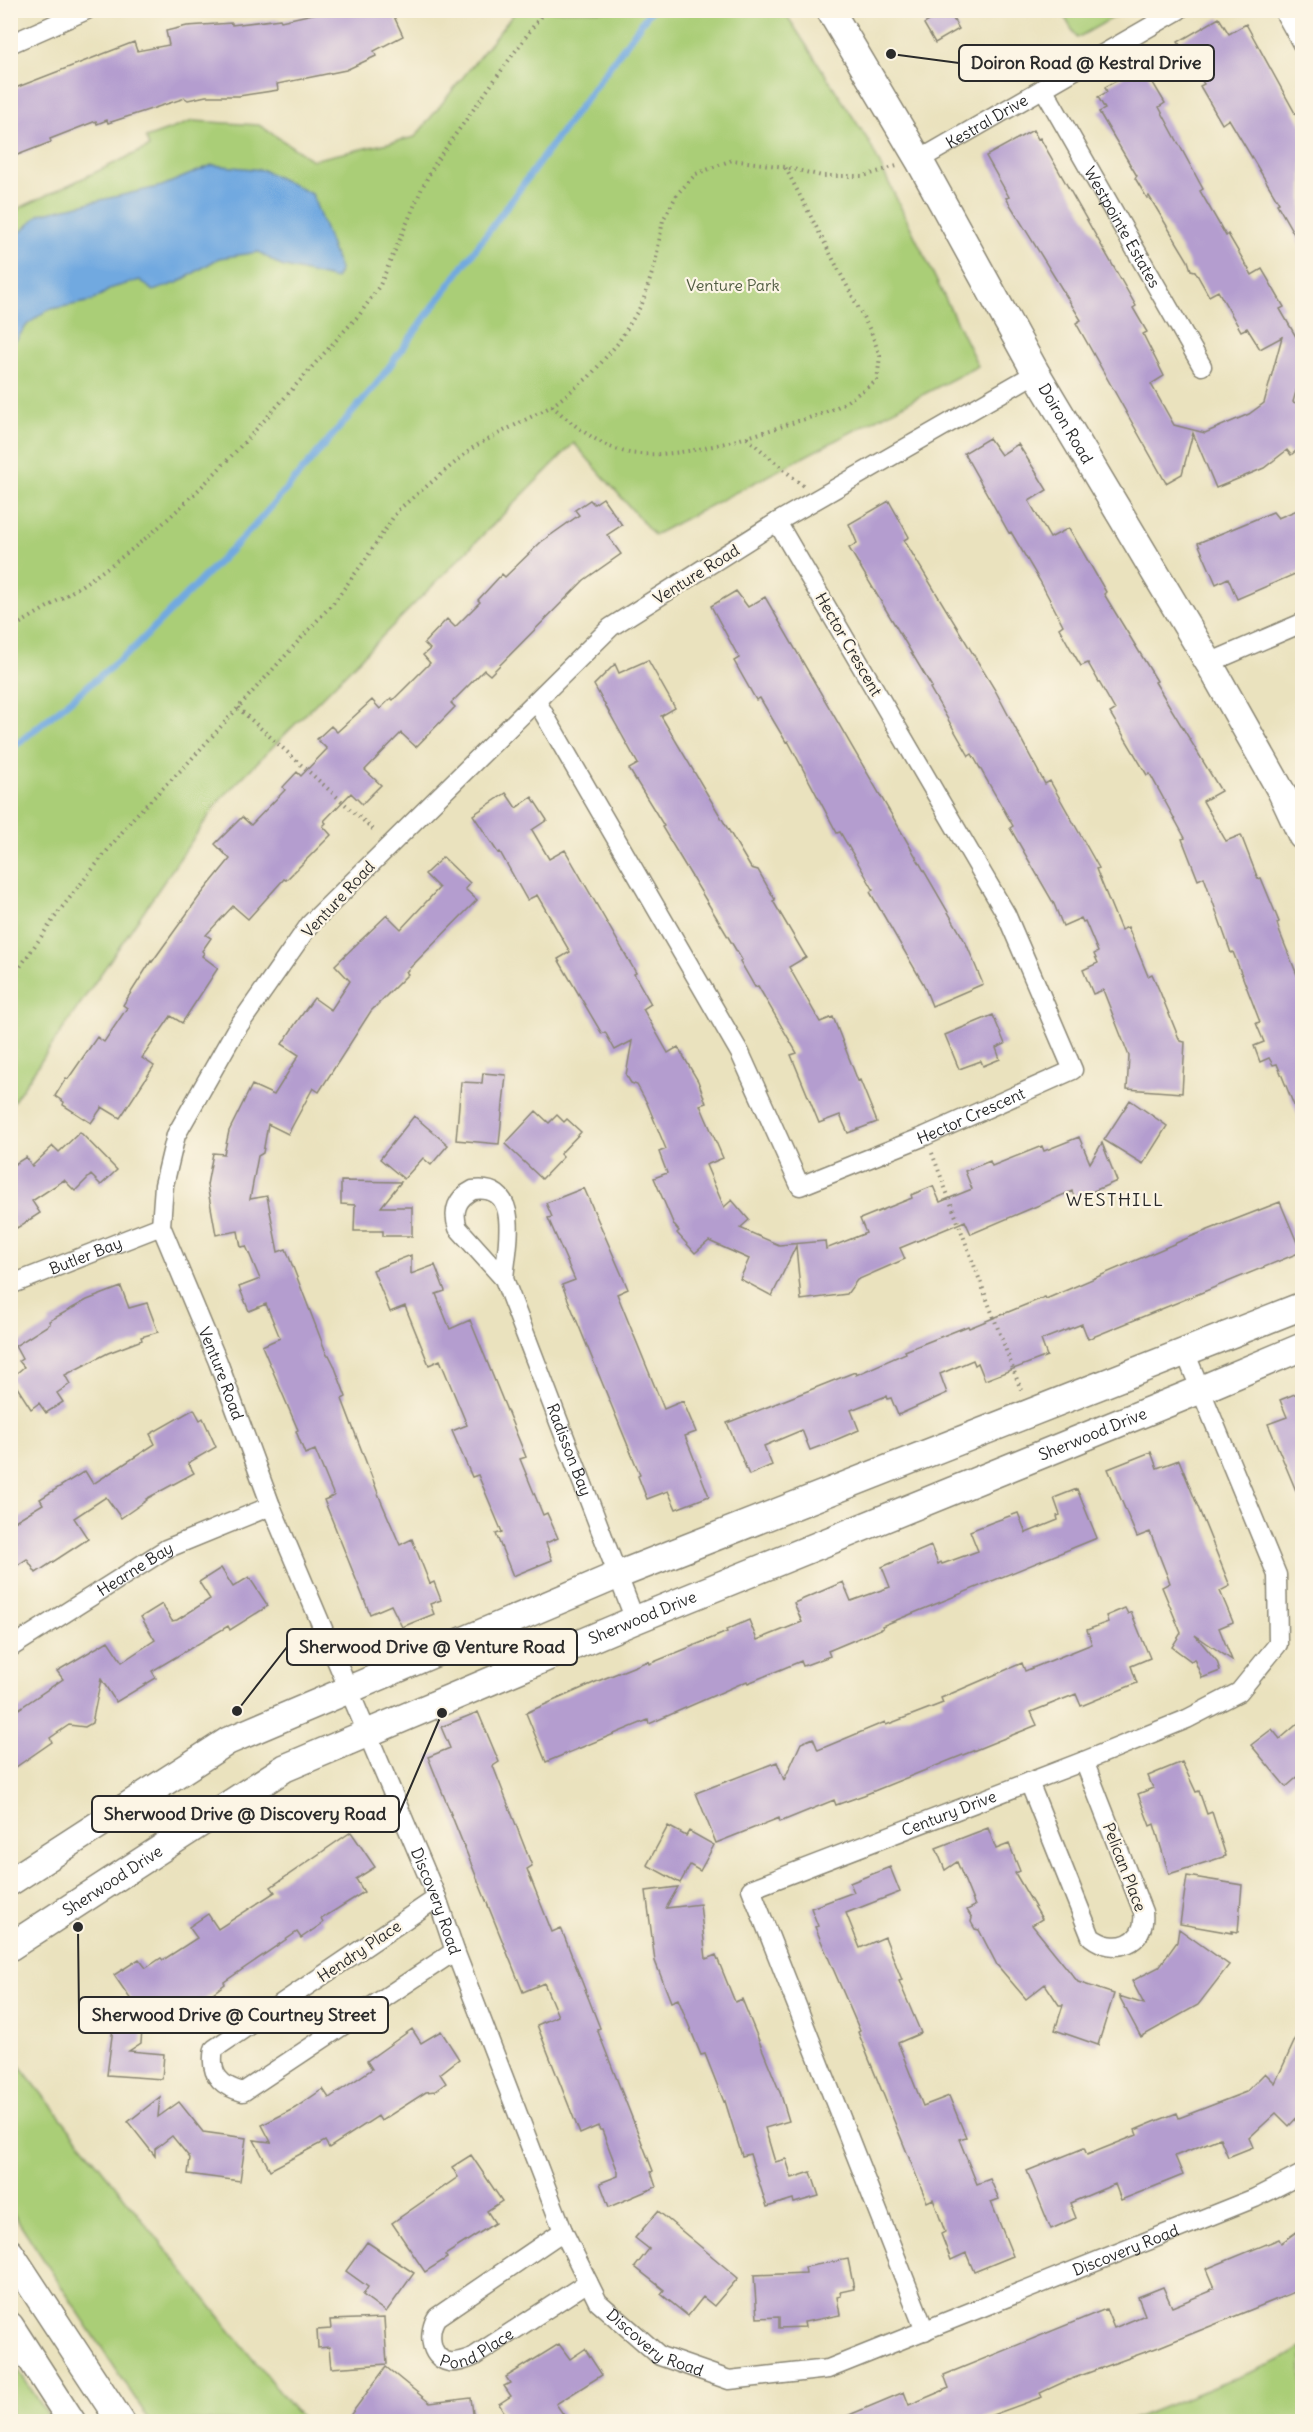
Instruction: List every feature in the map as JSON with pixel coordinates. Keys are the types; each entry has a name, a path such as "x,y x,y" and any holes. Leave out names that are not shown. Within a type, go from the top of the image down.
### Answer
{"street":[{"path":"10,44 87,10"},
{"name":"Doiron Road","path":"830,10 919,160 1036,373 1209,663 1281,791 1302,836"},
{"name":"Kestral Drive","path":"919,160 1179,10"},
{"path":"1283,10 1302,44"},
{"name":"Westpointe Estates","path":"1042,88 1202,366"},
{"name":"Venture Road","path":"349,1690 271,1506 218,1362 161,1226 164,1185 176,1135 235,1031 310,924 611,627 777,522 1036,373"},
{"name":"Hector Crescent","path":"537,702 740,1053 800,1186 926,1136 1073,1070 1006,914 777,522"},
{"path":"1209,663 1302,623"},
{"name":"Radisson Bay","path":"504,1280 508,1221 506,1203 492,1190 473,1190 459,1201 455,1219 458,1228 504,1280 635,1620"},
{"name":"Butler Bay","path":"10,1285 161,1226"},
{"path":"10,1882 228,1742 618,1575 1302,1306"},
{"name":"Sherwood Drive","path":"10,1947 285,1768 635,1620 1302,1347"},
{"name":"Century Drive","path":"925,2331 751,1889 1187,1719 1239,1692 1278,1644 1277,1575 1185,1352"},
{"name":"Hearne Bay","path":"10,1648 166,1549 271,1506"},
{"name":"Discovery Road","path":"349,1690 437,1898 454,1951 563,2231 598,2302 660,2356 729,2379 828,2368 1255,2198 1302,2174"},
{"name":"Pelican Place","path":"1029,1782 1091,1937 1100,1944 1111,1947 1123,1946 1140,1932 1144,1921 1143,1912 1084,1761"},
{"name":"Hendry Place","path":"437,1898 214,2049 211,2062 217,2076 226,2088 243,2092 454,1951"},
{"name":"Pond Place","path":"563,2231 436,2317 430,2327 431,2342 436,2354 446,2362 458,2362 473,2357 588,2282"},
{"path":"10,2253 121,2421"},
{"path":"10,2326 72,2421"}],"path":[{"path":"10,629 103,569 152,533 198,489 360,314 380,285 422,188 437,160 545,10"},
{"path":"10,981 60,910 134,817 186,765 334,602 398,510 476,446 552,406 589,377 618,343 642,304 655,264 663,220 678,193 696,174 732,160 785,167 822,176 864,176 919,160"},
{"path":"552,406 573,425 597,440 628,452 655,454 747,438 832,410 878,381 880,356 871,332 785,167"},
{"path":"747,438 818,499"},
{"path":"238,708 389,844"},
{"path":"926,1136 1030,1414"}],"green space":[{"name":"Venture Park","path":"516,11 784,11 868,140 978,366 654,535 574,443 219,801 11,1105 11,212 149,147 146,138 193,121 259,125 312,160 415,137"},
{"path":"1061,11 1125,11 1077,38"},
{"path":"11,2055 304,2421 150,2421 11,2210"},
{"path":"1302,2347 1302,2421 1128,2421 1279,2361"},
{"path":"11,2359 52,2421 11,2421"}],"water":[{"path":"212,165 263,170 312,194 340,270 336,279 281,266 259,252 219,258 177,283 153,291 140,280 112,288 92,301 47,310 27,325 11,347 11,241 40,214 162,186"}],"building":[{"path":"331,10 391,10 403,36 374,51 376,56 346,70 277,84 278,90 239,96 206,96 188,100 185,98 108,123 107,120 97,124 96,121 10,158 10,90 134,42 137,51 169,45 166,31 187,26 232,23 232,25 280,19 281,21"},
{"path":"948,10 959,29 935,43 924,24"},
{"path":"1219,18 1229,34 1246,24 1302,126 1302,248 1277,204 1279,203 1229,119 1222,124 1200,86 1204,84 1178,42"},
{"path":"1143,66 1165,103 1159,107 1203,189 1200,191 1252,275 1262,269 1284,307 1280,309 1302,347 1302,371 1293,402 1302,405 1302,446 1291,455 1287,450 1264,468 1216,488 1193,433 1182,474 1166,483 1076,323 1081,320 1006,198 1009,197 986,156 1033,130 1038,139 1040,138 1136,306 1133,308 1147,332 1143,334 1164,376 1151,384 1174,425 1205,433 1249,414 1264,403 1282,337 1260,349 1247,328 1241,331 1218,291 1209,296 1195,271 1191,270 1188,261 1149,196 1147,198 1135,178 1137,176 1099,112 1105,109 1098,97 1107,92 1105,87"},
{"path":"989,438 1001,455 1018,444 1047,490 1029,501 1050,538 1069,528 1106,592 1104,594 1221,791 1203,801 1226,841 1241,835 1258,879 1261,878 1302,987 1302,1125 1277,1064 1273,1065 1269,1058 1260,1062 1254,1046 1264,1042 1256,1023 1260,1022 1233,952 1231,953 1204,877 1198,880 1182,839 1185,838 1150,774 1147,775 1110,713 1115,710 1088,663 1081,666 1072,651 1059,628 1063,625 1040,581 1011,532 1009,533 964,453"},
{"path":"603,498 622,525 607,535 621,554 584,580 490,675 484,670 451,703 455,707 416,747 401,733 365,770 381,785 362,804 351,793 324,821 326,823 323,826 331,835 286,880 284,879 248,919 233,906 206,935 211,938 202,951 204,953 202,956 218,968 182,1023 171,1016 142,1058 154,1066 120,1118 102,1107 91,1123 63,1105 64,1102 55,1096 66,1078 68,1079 97,1037 104,1042 127,1008 123,1005 151,961 230,859 215,844 242,817 251,825 285,790 283,787 297,772 301,776 327,749 317,739 331,726 337,732 372,700 380,709 391,698 393,700 430,663 423,655 430,649 424,643 447,619 455,627 480,602 478,600 502,574 505,577 541,542 579,515 575,510 590,500 594,504"},
{"path":"889,501 909,537 904,540 995,690 1045,784 1050,781 1099,868 1096,869 1121,930 1128,927 1148,976 1152,974 1180,1041 1185,1042 1182,1093 1127,1089 1129,1056 1103,990 1093,994 1083,970 1098,963 1094,954 1098,952 1085,921 1083,922 1081,918 1063,926 1054,904 1010,828 1013,826 972,754 969,756 930,688 932,687 849,548 857,543 849,524"},
{"path":"1302,508 1302,571 1237,599 1228,578 1216,584 1198,543 1273,512 1278,518"},
{"path":"736,591 748,607 765,597 966,943 983,984 932,1006 923,983 870,892 873,889 861,868 840,832 837,833 788,741 786,742 760,698 756,700 734,661 739,658 711,606"},
{"path":"648,660 675,708 661,716 751,868 758,870 775,900 773,901 806,957 789,967 820,1022 833,1017 877,1122 848,1133 840,1115 819,1123 791,1055 797,1053 758,986 755,987 740,961 742,960 629,769 638,764 594,685 615,664 619,673"},
{"path":"506,793 516,808 532,797 547,820 532,830 549,859 565,850 636,973 634,974 651,1004 643,1009 668,1053 678,1047 698,1081 706,1103 700,1105 723,1158 706,1165 724,1207 732,1200 749,1220 740,1228 779,1245 825,1241 826,1249 866,1233 860,1219 912,1198 911,1195 933,1186 940,1202 972,1189 965,1171 990,1161 992,1166 1042,1146 1044,1151 1079,1137 1090,1163 1102,1143 1117,1181 1075,1199 1072,1191 971,1234 965,1221 900,1248 905,1259 857,1280 847,1294 801,1300 796,1246 772,1296 740,1279 749,1259 709,1241 695,1253 677,1233 679,1231 674,1225 654,1178 667,1173 659,1152 666,1149 647,1103 637,1085 631,1083 626,1075 632,1041 615,1050 605,1032 602,1034 558,959 570,952 537,895 527,900 500,852 498,853 473,815"},
{"path":"443,857 470,883 465,889 477,900 371,1011 319,1092 313,1088 288,1134 268,1124 263,1153 258,1156 250,1199 267,1196 278,1252 286,1249 327,1355 334,1365 346,1397 342,1399 381,1501 400,1545 412,1539 430,1584 434,1582 441,1600 430,1604 434,1614 402,1627 391,1605 370,1614 324,1500 334,1496 315,1450 305,1454 296,1431 298,1430 262,1346 280,1338 266,1304 249,1311 239,1287 260,1279 246,1246 241,1247 238,1231 216,1235 207,1185 213,1153 224,1154 229,1131 252,1085 274,1095 299,1055 282,1044 296,1023 314,998 331,1010 350,981 335,965 387,915 401,929 439,888 425,874"},
{"path":"993,1015 1005,1044 996,1048 1000,1059 983,1066 981,1061 959,1069 945,1035"},
{"path":"483,1073 506,1075 499,1144 456,1140 461,1082 482,1083"},
{"path":"1130,1100 1167,1126 1143,1164 1104,1140"},
{"path":"536,1111 549,1123 557,1115 564,1122 567,1119 581,1132 560,1154 563,1157 542,1179 505,1144"},
{"path":"414,1116 448,1145 431,1165 423,1158 404,1179 380,1159"},
{"path":"80,1132 117,1170 101,1185 91,1175 75,1191 64,1180 32,1201 40,1213 17,1228 10,1218 10,1167 26,1157 32,1166 53,1146 59,1152"},
{"path":"341,1181 401,1182 381,1207 412,1207 412,1236 383,1236 383,1231 354,1231 355,1205 341,1204"},
{"path":"584,1188 628,1289 617,1294 664,1409 683,1401 696,1432 685,1436 709,1496 676,1509 668,1491 647,1499 638,1476 640,1475 562,1285 575,1280 548,1218 552,1217 546,1203"},
{"path":"1280,1202 1301,1252 1088,1339 1082,1324 1041,1340 1047,1356 985,1380 978,1363 975,1365 973,1360 940,1374 947,1393 898,1415 891,1398 887,1399 886,1396 851,1410 859,1430 826,1444 810,1450 802,1430 764,1446 772,1465 749,1475 727,1423 855,1372 856,1375 906,1353 905,1351 1045,1297 1046,1299 1190,1237"},
{"path":"411,1255 411,1274 435,1265 445,1291 436,1294 450,1329 470,1320 526,1457 520,1459 543,1515 547,1513 558,1538 546,1543 552,1560 513,1576 496,1534 502,1532 478,1475 472,1477 452,1431 467,1425 440,1360 429,1365 405,1306 390,1312 373,1270"},
{"path":"121,1287 129,1308 147,1303 158,1332 141,1337 142,1340 108,1353 65,1375 70,1384 57,1393 63,1402 46,1413 39,1403 31,1409 11,1378 24,1367 19,1361 22,1359 15,1346 50,1324 49,1321 87,1300"},
{"path":"1302,1391 1302,1505 1268,1424 1287,1417 1280,1400"},
{"path":"194,1409 200,1420 203,1418 216,1447 188,1463 194,1473 146,1499 121,1518 106,1497 74,1518 88,1539 36,1573 27,1559 10,1570 10,1524 43,1504 40,1499 85,1471 93,1484 155,1444 150,1434"},
{"path":"1151,1452 1157,1468 1179,1460 1230,1586 1220,1591 1233,1622 1219,1628 1232,1660 1195,1635 1217,1661 1220,1671 1202,1678 1194,1659 1191,1661 1172,1647 1181,1633 1162,1587 1170,1583 1150,1532 1137,1537 1108,1469"},
{"path":"1077,1489 1097,1538 882,1626 883,1628 828,1651 830,1656 803,1666 801,1661 748,1683 747,1681 649,1724 648,1720 546,1762 526,1713 598,1681 648,1661 649,1664 727,1632 726,1630 749,1620 757,1640 802,1622 794,1603 843,1582 851,1601 890,1587 882,1567 931,1546 938,1564 978,1551 970,1531 993,1522 1018,1513 1026,1533 1058,1520 1057,1516 1060,1515 1054,1498"},
{"path":"221,1568 233,1587 249,1577 268,1606 230,1630 228,1626 152,1671 156,1678 116,1702 101,1679 92,1723 85,1727 69,1725 50,1738 52,1742 10,1771 10,1715 63,1679 57,1671 108,1641 122,1662 155,1640 141,1617 162,1604 172,1621 177,1620 210,1599 199,1582"},
{"path":"1125,1608 1128,1614 1131,1612 1150,1658 1131,1666 1137,1683 1081,1706 1076,1694 1031,1712 1037,1725 864,1795 836,1805 834,1800 780,1822 779,1818 716,1843 696,1793 777,1762 784,1780 801,1743 813,1738 818,1750 885,1722 886,1725 943,1703 941,1698 1022,1663 1025,1671 1092,1644 1087,1630 1108,1622 1106,1616"},
{"path":"478,1712 499,1762 493,1766 532,1866 527,1869 552,1932 561,1928 600,2028 597,2029 653,2171 651,2172 656,2187 609,2207 600,2183 618,2176 618,2172 602,2130 598,2126 580,2134 537,2025 558,2016 544,1983 523,1992 428,1757 450,1748 441,1727"},
{"path":"1302,1720 1302,1773 1286,1787 1251,1745 1272,1729 1280,1739"},
{"path":"1182,1762 1196,1792 1199,1791 1207,1814 1212,1812 1226,1856 1169,1874 1154,1824 1150,1826 1138,1794 1153,1788 1148,1776"},
{"path":"668,1826 686,1836 689,1831 714,1845 700,1871 690,1865 680,1883 647,1865"},
{"path":"988,1828 996,1849 1009,1844 1020,1871 1015,1873 1042,1919 1032,1925 1078,1982 1114,1994 1098,2045 1055,2030 1063,2005 1059,2005 1045,1984 1026,1999 997,1965 979,1930 975,1929 971,1922 972,1918 967,1910 975,1906 957,1862 945,1870 936,1848"},
{"path":"351,1832 375,1867 356,1879 364,1892 321,1919 323,1923 301,1938 297,1932 224,1982 225,1984 177,2020 166,2004 144,2019 114,1975 139,1959 146,1968 197,1938 189,1927 208,1914 218,1929 275,1892 271,1887"},
{"path":"890,1867 900,1892 846,1913 860,1948 885,1937 902,1980 899,1981 921,2033 898,2043 923,2106 949,2096 966,2137 959,2139 977,2184 990,2179 999,2199 991,2202 1013,2256 974,2272 966,2253 951,2260 941,2234 945,2232 933,2199 927,2202 858,2032 860,2031 815,1927 818,1926 811,1908 854,1892 850,1883"},
{"path":"1187,1876 1242,1885 1238,1932 1232,1931 1232,1933 1180,1924"},
{"path":"678,1887 666,1908 700,1904 706,1959 716,1955 735,2002 742,1999 781,2095 789,2121 765,2128 775,2162 786,2159 792,2178 811,2172 819,2196 794,2203 793,2199 767,2207 750,2154 742,2156 725,2101 705,2054 701,2055 678,1999 671,2002 655,1961 646,1891"},
{"path":"1179,1929 1229,1965 1198,2005 1141,2037 1119,1996 1144,2004 1132,1981 1159,1967 1177,1942"},
{"path":"1302,2025 1302,2112 1289,2126 1276,2113 1249,2138 1253,2147 1228,2157 1220,2138 1175,2156 1183,2175 1121,2200 1115,2184 1070,2203 1076,2218 1051,2229 1027,2171 1084,2148 1087,2155 1137,2135 1135,2130 1154,2122 1177,2113 1179,2118 1246,2092 1265,2073 1275,2083"},
{"path":"113,2028 142,2030 141,2043 129,2051 164,2054 162,2079 107,2075"},
{"path":"412,2029 421,2043 441,2031 459,2059 440,2074 446,2083 435,2091 426,2092 381,2121 378,2116 329,2148 325,2141 270,2170 254,2140 271,2142 262,2125 295,2108 323,2089 329,2098 372,2069 367,2061"},
{"path":"160,2097 158,2117 179,2102 203,2132 246,2138 240,2181 188,2174 190,2158 172,2136 155,2149 155,2156 128,2122"},
{"path":"471,2155 502,2201 487,2211 495,2223 445,2255 447,2258 425,2272 392,2223 458,2177 452,2167"},
{"path":"658,2211 738,2278 714,2306 703,2297 688,2316 661,2294 664,2290 635,2267 649,2249 635,2238"},
{"path":"1302,2228 1302,2289 1159,2347 1066,2381 1040,2393 1042,2397 976,2421 835,2421 904,2392 909,2405 949,2388 944,2375 1106,2309 1114,2328 1145,2315 1138,2297 1163,2287 1172,2307 1211,2291 1214,2288 1206,2269 1279,2239 1281,2243"},
{"path":"367,2242 414,2273 386,2312 363,2295 368,2287 346,2271"},
{"path":"848,2259 854,2289 840,2292 841,2296 837,2297 840,2315 804,2322 805,2327 779,2328 779,2317 757,2318 754,2275 806,2273 805,2267"},
{"path":"384,2318 387,2364 331,2368 329,2347 318,2348 317,2330 331,2329 330,2320"},
{"path":"559,2344 570,2359 585,2349 602,2375 556,2404 568,2421 510,2421 499,2404 511,2396 504,2386 510,2383 506,2377"},
{"path":"386,2367 430,2403 471,2398 474,2421 346,2421"}],"waterway":[{"path":"10,750 134,648 258,522 375,386 651,10"}],"place":[{"name":"Doiron Road @ Kestral Drive","path":"891,54"},
{"name":"Sherwood Drive @ Venture Road","path":"237,1711"},
{"name":"Sherwood Drive @ Discovery Road","path":"442,1713"},
{"name":"Sherwood Drive @ Courtney Street","path":"78,1927"}],"district":[{"name":"WESTHILL","path":"1115,1200"}]}
